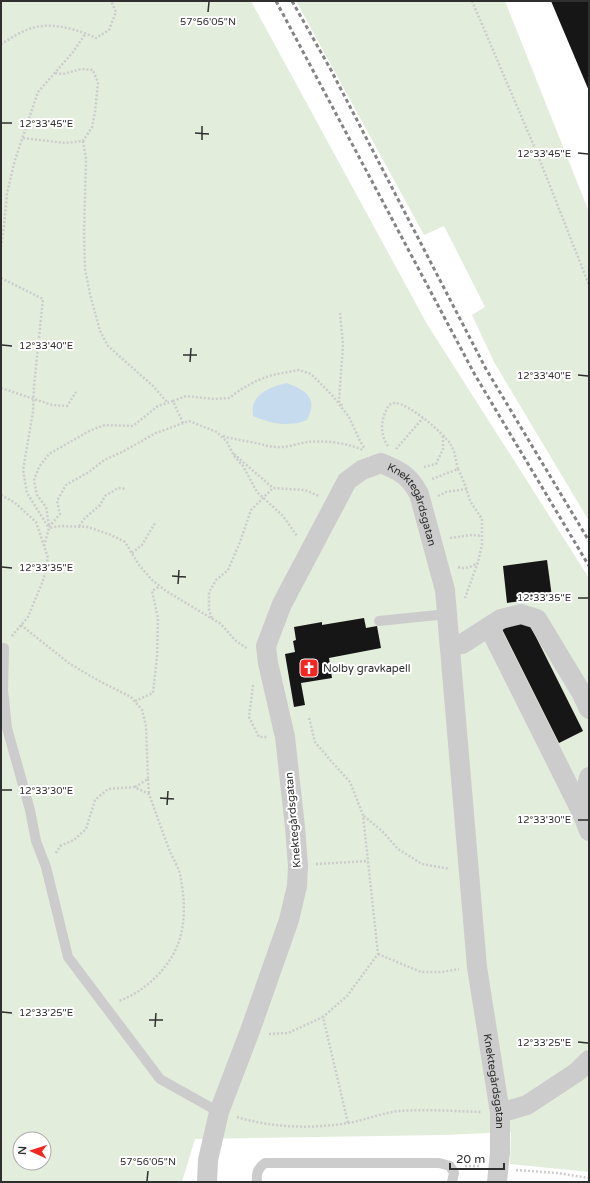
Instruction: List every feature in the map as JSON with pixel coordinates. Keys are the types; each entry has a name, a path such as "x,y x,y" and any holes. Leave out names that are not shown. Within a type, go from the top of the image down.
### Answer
{"street":[{"name":"Knektegårdsgatan","path":"207,1182 208,1160 219,1112 251,1028 289,920 297,886 298,866 285,737 268,662 266,646 282,604 347,481 362,470 381,463 401,472 415,486 419,494 444,584 477,967 500,1113 501,1138 493,1173"},
{"path":"450,646 462,644 501,619 520,614 537,619 581,692 589,709"},
{"path":"488,627 586,823"},
{"path":"586,823 584,801 589,778"},
{"path":"500,1113 527,1104 577,1072 589,1060"}],"lane":[{"path":"379,620 447,614"},
{"path":"4,648 3,690 7,728 30,810 36,841 46,867 68,957 160,1079 219,1112"},
{"path":"257,1182 256,1174 260,1167 265,1164 439,1163 452,1168 454,1173 452,1182"}],"path":[{"path":"1,44 32,28 51,26 68,28 86,33 96,38 109,30 116,12 111,1"},
{"path":"472,1 537,153 589,285"},
{"path":"1,247 7,193 15,160 38,92 73,52 86,33"},
{"path":"23,138 65,143 82,141 92,127 98,83 93,70 81,69 63,74 54,73"},
{"path":"82,141 86,159 84,233 85,269 100,331 108,346 153,386 168,403"},
{"path":"1,278 43,299 28,445 23,470 27,493 49,528"},
{"path":"221,436 264,446 279,447 308,442 338,443 353,446 369,454 360,441 339,401 343,344 340,313"},
{"path":"49,528 46,507 38,495 34,480 39,467 49,454 91,430 105,426 134,426 158,406 186,396 214,399 230,398 240,390 256,381 272,375 299,370 311,374 332,395 348,417"},
{"path":"1,388 52,405 67,406 76,392"},
{"path":"173,401 183,423"},
{"path":"390,449 382,436 384,412 389,405 395,403 406,406 423,418 436,428 452,445 458,469 470,501 482,520 482,544 478,562 467,595 463,601"},
{"path":"394,452 423,418"},
{"path":"44,546 49,528 60,514 57,501 66,485 89,472 104,460 156,433 189,421 217,432 227,442 243,466 257,492 282,516 309,553"},
{"path":"418,466 425,468 436,464 443,449 443,436"},
{"path":"233,453 273,488 305,490 321,496 335,504"},
{"path":"415,486 458,469"},
{"path":"79,527 85,518 100,505 105,496 118,488 126,489"},
{"path":"212,619 209,610 209,592 216,580 228,570 251,510 273,488"},
{"path":"1,495 14,502 36,522 48,558 44,578 28,617 4,648"},
{"path":"132,553 142,544 155,523"},
{"path":"49,528 61,526 88,527 111,535 125,542 152,580 221,624 236,642 268,662 253,683 248,717 259,737 285,737"},
{"path":"447,538 472,535 482,536"},
{"path":"135,701 153,693 157,657 158,618 152,591 160,586"},
{"path":"21,625 70,664 131,697 142,710 146,726 149,794 169,849 180,873 184,909 180,938 170,961 152,980 132,996 106,1007"},
{"path":"251,1028 267,1034 288,1032 323,1017 347,996 378,954 363,815 350,782 315,742 309,718"},
{"path":"46,867 60,846 74,840 86,829 95,800 108,789 134,787 148,779"},
{"path":"134,787 149,794"},
{"path":"363,815 382,831 398,849 422,864 448,869 469,868"},
{"path":"298,866 368,861"},
{"path":"378,954 420,972 442,972 477,967"},
{"path":"323,1017 348,1123"},
{"path":"219,1112 252,1122 294,1127 348,1123 397,1111 429,1110 500,1113"},
{"path":"452,1168 470,1165 493,1173 557,1173 589,1178"}],"green space":[{"path":"1,1 251,1 427,324 589,578 589,1172 510,1164 511,1132 445,1135 195,1139 182,1182 1,1182"},
{"path":"296,1 505,1 589,212 589,521 494,362 472,315 485,307 444,226 424,235"}],"water":[{"path":"287,383 300,389 309,396 311,406 307,420 293,424 280,424 253,416 253,404 260,395 273,387"}],"building":[{"path":"551,1 589,1 589,91"},
{"path":"547,560 552,597 507,603 503,566"},
{"path":"526,617 583,731 559,743 502,629"},
{"name":"Nolby gravkapell","path":"364,618 366,628 377,626 381,648 329,658 332,678 301,683 305,705 294,707 285,654 295,652 293,641 296,640 294,627 322,622 322,625"}],"railway":[{"path":"276,1 475,375 589,566"},
{"path":"292,1 331,70 486,369 589,541"}],"place":[{"name":"Nolby gravkapell","path":"309,668"}]}
